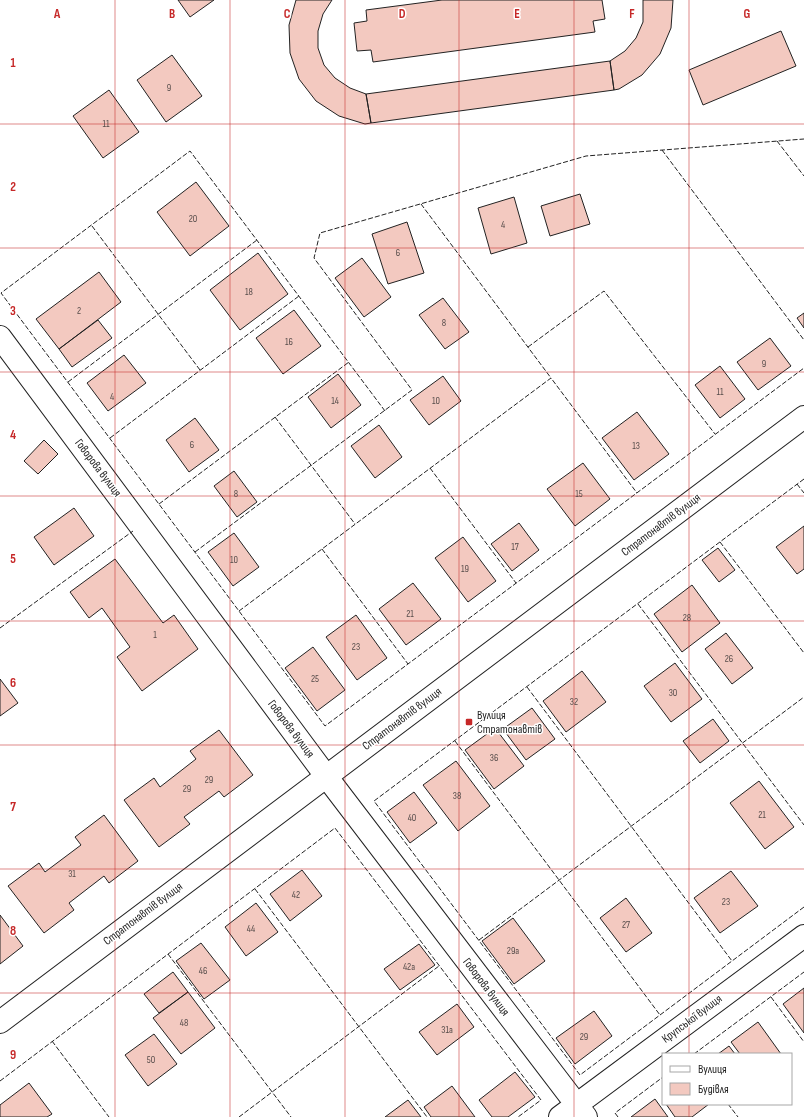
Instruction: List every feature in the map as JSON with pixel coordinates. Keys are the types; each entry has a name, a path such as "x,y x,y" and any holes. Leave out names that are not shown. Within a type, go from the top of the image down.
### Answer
{"street":[{"name":"Говорова вулиця","path":"0,337 574,1113"},
{"name":"Стратонавтів вулиця","path":"0,1022 804,417"},
{"name":"Крупської вулиця","path":"574,1113 804,936"}],"building":[{"path":"178,0 214,0 190,17"},
{"path":"296,0 332,0 323,14 318,31 318,48 324,65 335,78 350,88 366,94 371,123 365,124 339,116 316,101 299,79 290,53 289,25"},
{"path":"442,0 602,0 605,19 593,21 595,32 373,62 371,50 357,51 354,23 367,21 366,10"},
{"path":"643,0 673,0 671,28 660,54 642,75 619,89 614,90 610,61 625,51 636,38 643,22"},
{"path":"781,31 796,66 703,105 689,70"},
{"path":"172,55 202,96 166,122 137,80"},
{"path":"610,61 614,90 371,123 366,94"},
{"path":"109,90 139,132 103,158 73,116"},
{"path":"196,182 229,226 190,256 157,212"},
{"path":"580,194 590,224 550,236 541,206"},
{"path":"514,197 527,243 491,254 478,208"},
{"path":"407,222 424,273 388,284 372,234"},
{"path":"258,253 288,294 240,330 210,290"},
{"path":"362,258 391,297 364,317 335,278"},
{"path":"99,272 121,302 59,349 36,319"},
{"path":"443,298 469,332 445,349 419,315"},
{"path":"294,310 321,346 283,374 256,338"},
{"path":"804,313 804,328 797,318"},
{"path":"98,320 112,338 72,367 59,349"},
{"path":"770,338 791,366 758,390 737,362"},
{"path":"124,355 146,383 108,411 87,383"},
{"path":"720,366 745,399 720,418 695,385"},
{"path":"338,374 361,405 331,428 308,397"},
{"path":"443,376 461,401 429,425 410,400"},
{"path":"637,412 669,454 634,480 602,438"},
{"path":"195,418 219,450 189,472 166,440"},
{"path":"379,425 402,457 375,478 351,446"},
{"path":"44,440 58,454 38,474 24,461"},
{"path":"583,463 610,499 575,526 547,489"},
{"path":"234,471 257,502 237,517 214,486"},
{"path":"74,508 94,536 54,565 34,537"},
{"path":"519,523 539,550 512,571 491,544"},
{"path":"804,526 804,569 797,574 776,547"},
{"path":"234,533 259,567 233,586 208,552"},
{"path":"463,537 496,581 468,602 435,558"},
{"path":"718,548 735,570 719,582 702,560"},
{"path":"115,559 163,623 174,615 198,649 142,691 117,657 130,647 102,608 89,618 70,592"},
{"path":"413,583 441,619 406,645 379,609"},
{"path":"692,585 720,623 682,652 654,614"},
{"path":"356,615 387,658 357,680 326,637"},
{"path":"726,633 753,668 732,684 705,649"},
{"path":"313,647 345,690 317,711 285,668"},
{"path":"675,663 702,699 671,722 644,686"},
{"path":"582,671 606,702 566,732 543,701"},
{"path":"0,679 18,703 0,716"},
{"path":"532,708 555,739 526,760 503,729"},
{"path":"713,719 729,741 700,763 683,741"},
{"path":"495,728 524,766 494,789 465,750"},
{"path":"219,730 253,775 224,797 219,791 184,817 190,824 159,847 124,800 154,778 160,787 196,759 190,751"},
{"path":"456,761 490,806 458,831 423,785"},
{"path":"759,781 794,827 765,849 730,803"},
{"path":"414,792 437,823 410,843 387,812"},
{"path":"104,815 138,861 109,883 104,876 69,903 74,910 44,933 8,886 39,863 45,872 81,845 75,837"},
{"path":"302,870 322,896 290,921 270,894"},
{"path":"731,871 758,906 720,933 694,898"},
{"path":"626,898 652,933 626,952 600,918"},
{"path":"256,903 278,932 246,956 225,927"},
{"path":"0,915 23,946 0,964"},
{"path":"513,918 545,961 514,984 482,941"},
{"path":"201,943 230,980 204,999 176,961"},
{"path":"419,944 435,965 400,990 384,969"},
{"path":"173,972 188,992 159,1013 144,994"},
{"path":"804,988 804,1033 783,1004"},
{"path":"188,992 215,1028 181,1054 153,1018"},
{"path":"457,1004 474,1027 437,1055 419,1032"},
{"path":"594,1011 612,1036 575,1064 556,1038"},
{"path":"758,1022 780,1053 739,1053 731,1042"},
{"path":"154,1034 177,1064 148,1086 125,1055"},
{"path":"729,1046 734,1053 719,1053"},
{"path":"515,1072 535,1097 508,1117 492,1117 479,1100"},
{"path":"29,1083 52,1114 47,1117 0,1117 0,1105"},
{"path":"452,1086 475,1117 431,1117 424,1107"},
{"path":"655,1099 668,1117 631,1117"},
{"path":"408,1100 421,1117 385,1117"},
{"path":"667,1105 708,1105 692,1117 675,1117"}],"fence":[{"path":"195,552 412,390 314,258 320,233 586,156 804,139"},
{"path":"777,141 804,176"},
{"path":"662,150 804,340"},
{"path":"385,411 190,151 1,293 325,726 804,368"},
{"path":"421,204 551,378"},
{"path":"92,226 200,370"},
{"path":"68,382 257,240"},
{"path":"528,347 604,291 715,434"},
{"path":"110,438 299,296"},
{"path":"159,504 349,362"},
{"path":"239,611 551,378 637,493"},
{"path":"275,417 355,524"},
{"path":"430,468 516,583"},
{"path":"804,479 374,801 580,1075 804,907"},
{"path":"797,484 804,493"},
{"path":"0,628 133,531"},
{"path":"720,542 804,653"},
{"path":"322,549 408,664"},
{"path":"638,604 804,825"},
{"path":"527,687 732,961"},
{"path":"479,940 804,697"},
{"path":"455,741 660,1015"},
{"path":"0,1081 335,828 541,1100 518,1117"},
{"path":"255,889 427,1117"},
{"path":"168,954 291,1117"},
{"path":"239,1117 439,966"},
{"path":"695,1053 804,972"},
{"path":"771,997 804,1042"},
{"path":"52,1041 109,1117"},
{"path":"618,1117 615,1113 662,1078"},
{"path":"729,1105 738,1117"}],"place":[{"name":"Вулиця Стратонавтів","path":"469,722"}]}
